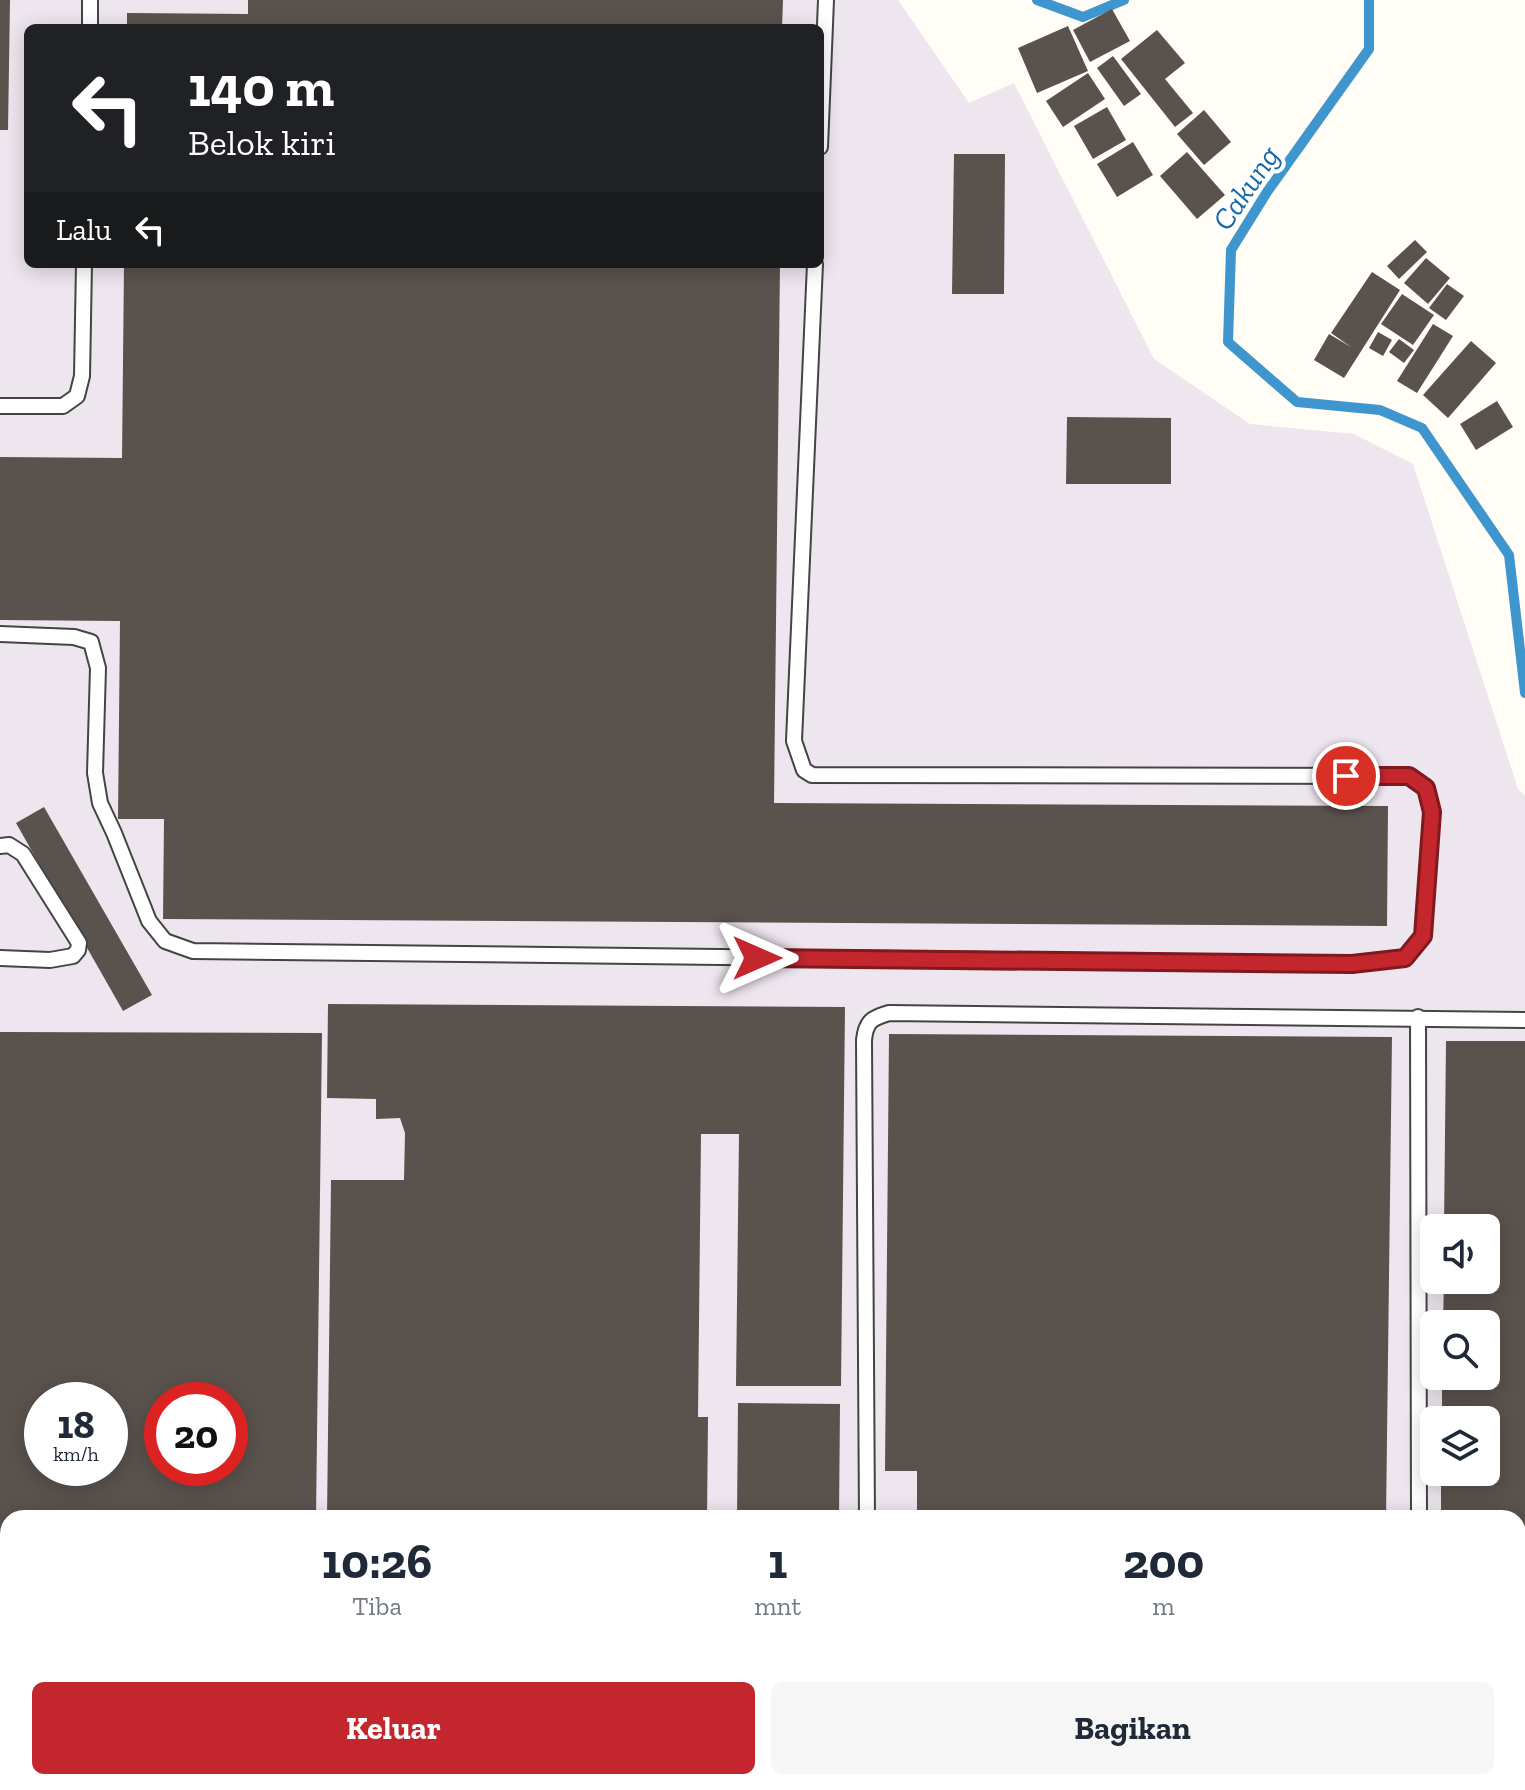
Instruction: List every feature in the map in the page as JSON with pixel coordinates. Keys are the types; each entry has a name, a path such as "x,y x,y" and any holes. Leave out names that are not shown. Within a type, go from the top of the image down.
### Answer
{"lane":[{"path":"90,0 90,24"},
{"path":"824,49 826,0"},
{"path":"0,406 63,406 77,396 82,376 84,268"},
{"path":"0,634 74,637 91,642 98,668 95,773 100,803 149,921 165,941 193,951 1352,964 1405,958 1423,936 1432,812 1426,788 1409,776 812,775 804,770 794,741 815,268"},
{"path":"0,846 9,845 23,854 79,943 73,956 50,960 0,958"},
{"path":"867,1510 864,1040 865,1026 872,1018 889,1013 1525,1020"},
{"path":"1418,1017 1419,1510"}],"shaded area":[{"path":"0,0 898,0 969,103 1014,83 1154,359 1250,424 1354,434 1413,464 1518,789 1525,795 1525,1510 0,1510"}],"building":[{"path":"0,0 10,0 8,130 0,130"},
{"path":"248,0 783,0 782,24 127,24 127,13 248,14"},
{"path":"1112,9 1130,41 1090,62 1073,30"},
{"path":"1068,26 1088,71 1037,93 1018,48"},
{"path":"1157,30 1185,63 1165,79 1193,113 1175,127 1121,59"},
{"path":"1113,56 1141,94 1124,106 1097,68"},
{"path":"1088,73 1105,99 1063,127 1046,101"},
{"path":"1107,107 1126,140 1093,159 1074,126"},
{"path":"1204,110 1231,142 1204,165 1177,134"},
{"path":"1133,142 1153,175 1117,197 1097,164"},
{"path":"1187,152 1225,195 1197,219 1160,176"},
{"path":"954,154 1005,154 1004,294 952,294"},
{"path":"1415,240 1427,252 1399,279 1387,266"},
{"path":"1426,258 1450,278 1428,304 1404,283"},
{"path":"124,268 780,268 774,803 1388,806 1387,926 163,919 164,819 118,819 120,621 0,620 0,457 122,458"},
{"path":"1372,272 1400,290 1344,378 1314,360 1329,334 1351,347 1331,333"},
{"path":"1447,284 1464,296 1446,320 1429,308"},
{"path":"1402,294 1434,315 1413,345 1381,324"},
{"path":"1433,324 1453,336 1417,393 1397,381"},
{"path":"1378,332 1392,340 1383,356 1369,348"},
{"path":"1399,339 1414,350 1404,363 1389,352"},
{"path":"1471,341 1496,363 1448,418 1423,395"},
{"path":"1497,401 1513,427 1476,450 1460,424"},
{"path":"1067,417 1171,418 1171,484 1066,484"},
{"path":"44,807 152,995 123,1011 16,823"},
{"path":"328,1004 845,1007 841,1386 736,1386 739,1134 701,1134 698,1417 708,1417 707,1510 327,1510 331,1180 404,1180 405,1133 400,1118 376,1119 376,1099 327,1098"},
{"path":"0,1032 322,1033 316,1510 0,1510"},
{"path":"889,1034 1392,1037 1386,1510 917,1510 917,1471 885,1471"},
{"path":"1446,1041 1525,1041 1525,1510 1441,1510 1441,1486 1500,1486 1500,1406 1442,1406 1442,1390 1500,1390 1500,1310 1443,1310 1444,1294 1500,1294 1500,1214 1444,1214"},
{"path":"738,1403 840,1404 839,1510 737,1510"}],"waterway":[{"name":"Cakung","path":"1037,0 1083,17 1124,0"},
{"name":"Cakung","path":"1369,0 1369,49 1267,192 1231,250 1228,342 1297,402 1380,410 1422,428 1509,555 1525,693"}],"route":[{"path":"757,958 1352,964 1405,958 1423,936 1432,812 1426,788 1409,776 1346,776"}]}
